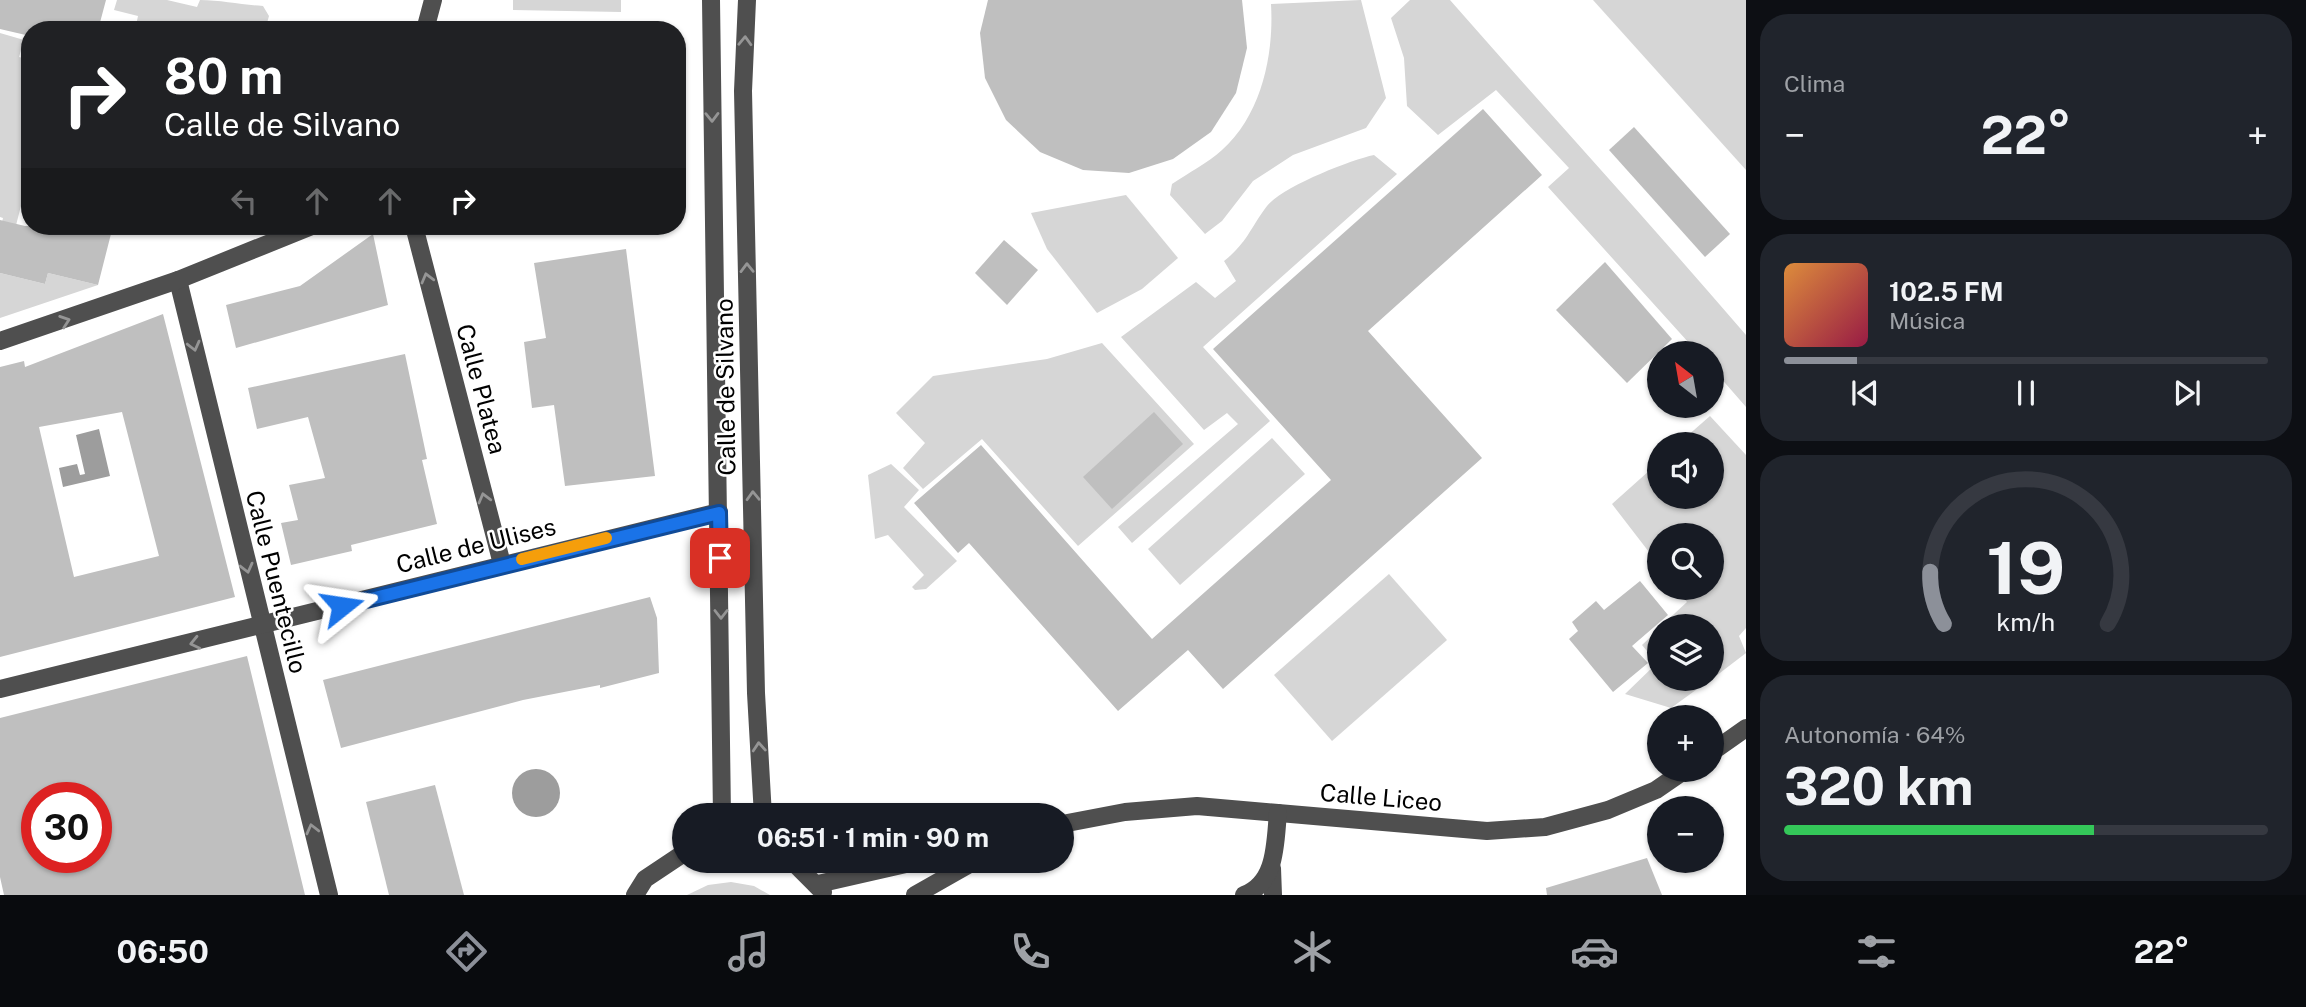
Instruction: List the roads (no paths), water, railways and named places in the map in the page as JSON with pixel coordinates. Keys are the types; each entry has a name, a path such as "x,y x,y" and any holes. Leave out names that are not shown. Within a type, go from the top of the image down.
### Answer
{"street":[{"path":"427,21 433,0"},
{"name":"Calle de Silvano","path":"712,0 722,803"},
{"name":"Calle de Silvano","path":"747,0 743,91 756,693 762,803"},
{"path":"0,341 177,280 290,235"},
{"name":"Calle Platea","path":"416,235 502,564"},
{"name":"Calle Puentecillo","path":"177,280 329,895"},
{"name":"Calle de Ulises","path":"0,689 719,513"},
{"path":"1724,744 1746,728"},
{"name":"Calle Liceo","path":"1074,822 1125,812 1197,806 1487,831 1545,827 1608,810 1656,790 1668,782"},
{"path":"1273,895 1272,867 1278,813"},
{"path":"635,895 645,879 672,861"},
{"path":"1244,895 1252,892 1272,867"},
{"path":"804,873 821,890 878,873"},
{"path":"915,895 954,873"}]}
